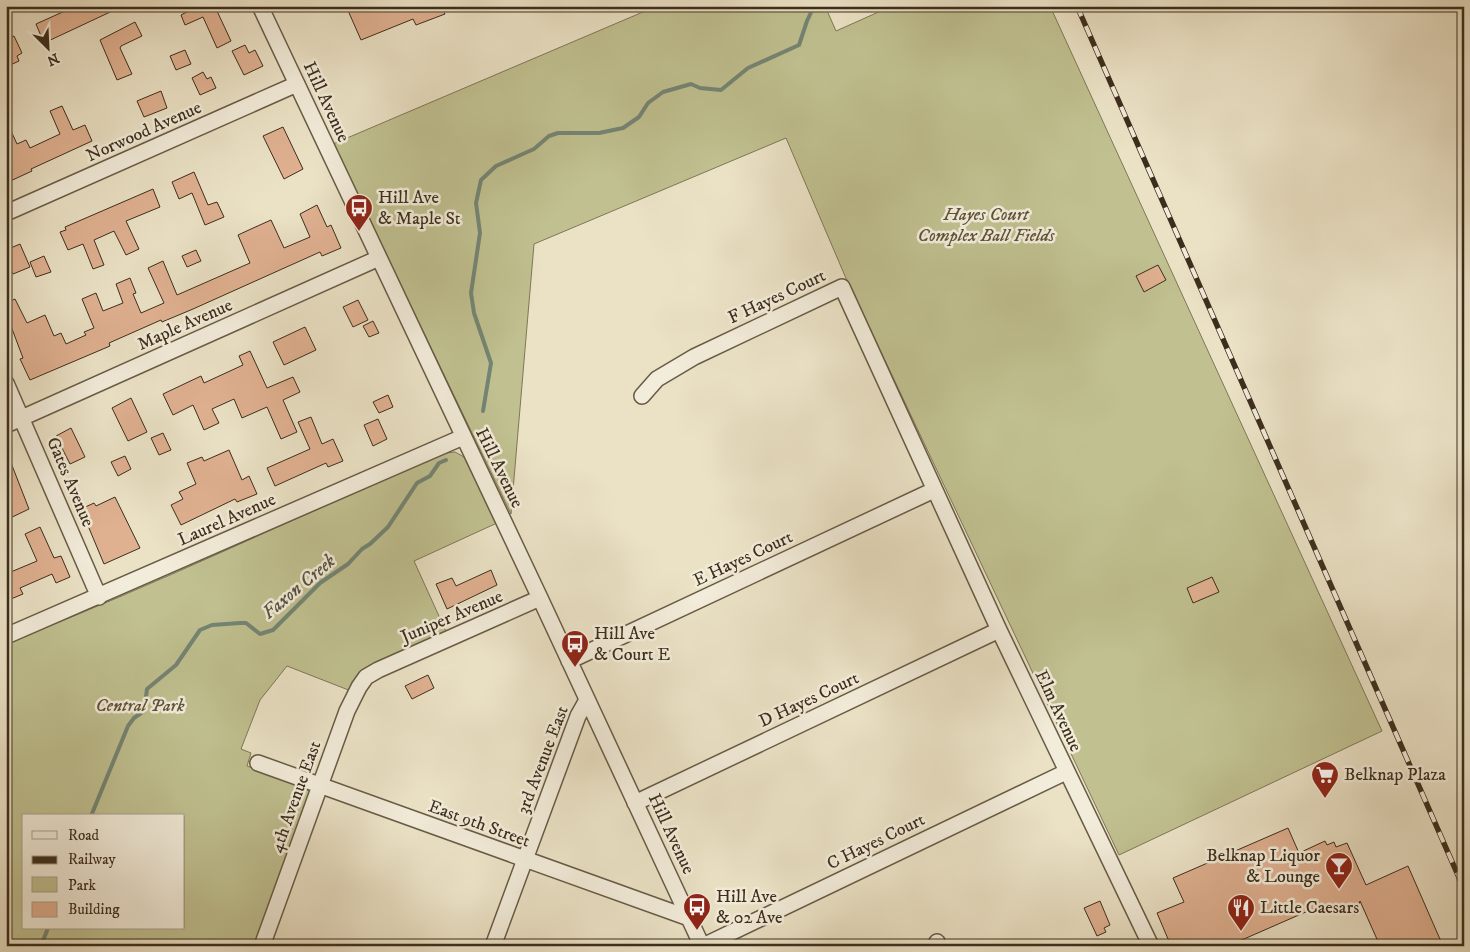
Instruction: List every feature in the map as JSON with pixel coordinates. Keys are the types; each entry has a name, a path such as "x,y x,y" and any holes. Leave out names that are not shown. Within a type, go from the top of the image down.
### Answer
{"street":[{"name":"Hill Avenue","path":"260,6 702,946"},
{"name":"Norwood Avenue","path":"6,213 297,84"},
{"name":"Maple Avenue","path":"6,425 379,258"},
{"name":"F Hayes Court","path":"642,396 657,379 687,361 842,287 934,490"},
{"name":"Gates Avenue","path":"6,383 99,597"},
{"name":"Laurel Avenue","path":"6,636 463,437"},
{"name":"Elm Avenue","path":"934,490 1145,944"},
{"name":"E Hayes Court","path":"568,661 934,490"},
{"name":"Juniper Avenue","path":"378,670 540,598"},
{"name":"D Hayes Court","path":"635,803 999,630"},
{"name":"4th Avenue East","path":"262,946 347,711 366,677 378,670"},
{"name":"3rd Avenue East","path":"493,946 569,741 587,700"},
{"name":"East 9th Street","path":"258,763 689,918"},
{"name":"C Hayes Court","path":"702,946 1066,772"}],"green space":[{"name":"Hayes Court Complex Ball Fields","path":"657,6 825,6 836,31 892,6 1050,6 1382,731 1119,855 845,276 786,138 534,244 511,514 333,144"},
{"name":"Central Park","path":"455,452 464,457 497,523 414,561 448,636 351,691 287,666 260,700 241,749 251,753 247,766 301,786 312,793 256,946 6,946 6,643 117,598 446,453"}],"building":[{"path":"76,6 123,6 44,43 36,24"},
{"path":"198,6 227,6 217,11 231,41 217,48 203,17 185,25 181,15"},
{"path":"346,6 442,6 445,14 416,25 413,19 361,40"},
{"path":"135,22 142,36 120,48 132,74 117,80 100,40"},
{"path":"6,31 9,38 14,36 22,53 17,56 19,61 6,67"},
{"path":"245,45 249,53 255,50 263,66 244,75 232,51"},
{"path":"185,50 191,64 176,70 170,56"},
{"path":"203,72 207,79 211,77 216,88 200,95 192,78"},
{"path":"161,91 167,108 144,117 137,101"},
{"path":"62,106 73,130 85,125 92,141 31,169 32,171 6,183 6,120 17,144 26,140 30,148 60,134 50,111"},
{"path":"283,127 303,169 284,179 263,136"},
{"path":"194,172 208,205 217,202 224,217 205,225 192,193 179,199 172,182"},
{"path":"153,189 160,207 126,221 139,249 126,255 114,231 94,240 104,265 93,269 83,244 68,250 60,232 66,230 65,227"},
{"path":"317,205 327,227 331,225 341,248 322,256 320,252 193,309 162,322 161,320 109,343 110,346 30,380 20,359 23,358 6,313 6,303 15,299 27,323 45,315 54,336 61,333 66,344 86,335 84,332 94,328 82,299 96,293 103,311 123,303 116,284 130,278 136,293 133,294 141,313 164,303 148,268 163,261 177,295 250,263 238,235 271,220 284,248 310,237 300,214"},
{"path":"20,244 30,267 13,274 6,259 6,250"},
{"path":"196,250 201,261 187,267 182,256"},
{"path":"44,256 51,272 36,277 30,262"},
{"path":"1158,265 1166,280 1144,292 1136,276"},
{"path":"358,300 368,320 353,327 343,307"},
{"path":"373,321 379,333 369,337 363,326"},
{"path":"305,327 316,350 284,365 273,342"},
{"path":"250,351 267,388 293,377 300,392 283,400 297,432 281,439 267,407 242,418 234,399 212,409 219,423 204,430 193,405 173,415 163,394 201,376 204,383 243,365 239,356"},
{"path":"388,395 393,407 379,413 373,402"},
{"path":"131,398 147,432 128,441 112,408"},
{"path":"311,417 322,444 333,439 343,461 328,467 326,463 275,486 267,468 310,449 298,422"},
{"path":"378,419 387,439 373,446 364,425"},
{"path":"71,428 85,457 70,464 56,436"},
{"path":"163,433 171,450 159,455 151,438"},
{"path":"6,450 29,509 6,520"},
{"path":"229,450 242,480 249,476 257,494 237,502 235,499 181,525 171,505 183,499 179,492 196,484 187,463 202,457 204,461"},
{"path":"125,456 131,469 118,476 111,462"},
{"path":"115,497 140,548 104,564 81,509 94,503 96,506"},
{"path":"40,527 54,558 61,556 70,577 56,583 52,574 20,588 23,594 6,601 6,574 37,561 25,534"},
{"path":"491,570 497,585 447,609 436,584 452,578 456,586"},
{"path":"1212,577 1219,592 1193,603 1187,588"},
{"path":"428,675 434,688 412,699 405,686"},
{"path":"1288,828 1299,853 1325,841 1327,845 1334,842 1336,847 1347,843 1366,885 1408,866 1443,946 1380,946 1360,901 1355,915 1324,904 1228,946 1171,946 1157,913 1184,902 1173,878"},
{"path":"1100,901 1110,925 1104,928 1106,932 1097,936 1084,908"}],"waterway":[{"name":"Faxon Creek","path":"483,411 491,363 474,313 471,293 480,233 476,203 481,180 496,166 534,149 549,136 558,133 599,133 623,128 639,117 648,103 663,92 691,84 700,88 721,90 748,68 799,45 814,6"},
{"name":"Faxon Creek","path":"92,814 128,726 134,718 144,711 147,689 176,665 200,630 212,625 240,623 246,623 260,634 273,630 320,583 348,564 362,549 388,527 417,483 430,476 439,463 446,460"},
{"name":"Faxon Creek","path":"41,946 47,930"}],"railway":[{"path":"1077,6 1464,889"}],"place":[{"name":"Hill Ave & Maple St","path":"359,232"},
{"name":"Hill Ave & Court E","path":"575,668"},
{"name":"Belknap Plaza","path":"1325,799"},
{"name":"Belknap Liquor & Lounge","path":"1339,890"},
{"name":"Hill Ave & 02 Ave","path":"697,931"},
{"name":"Little Caesars","path":"1241,932"}]}
